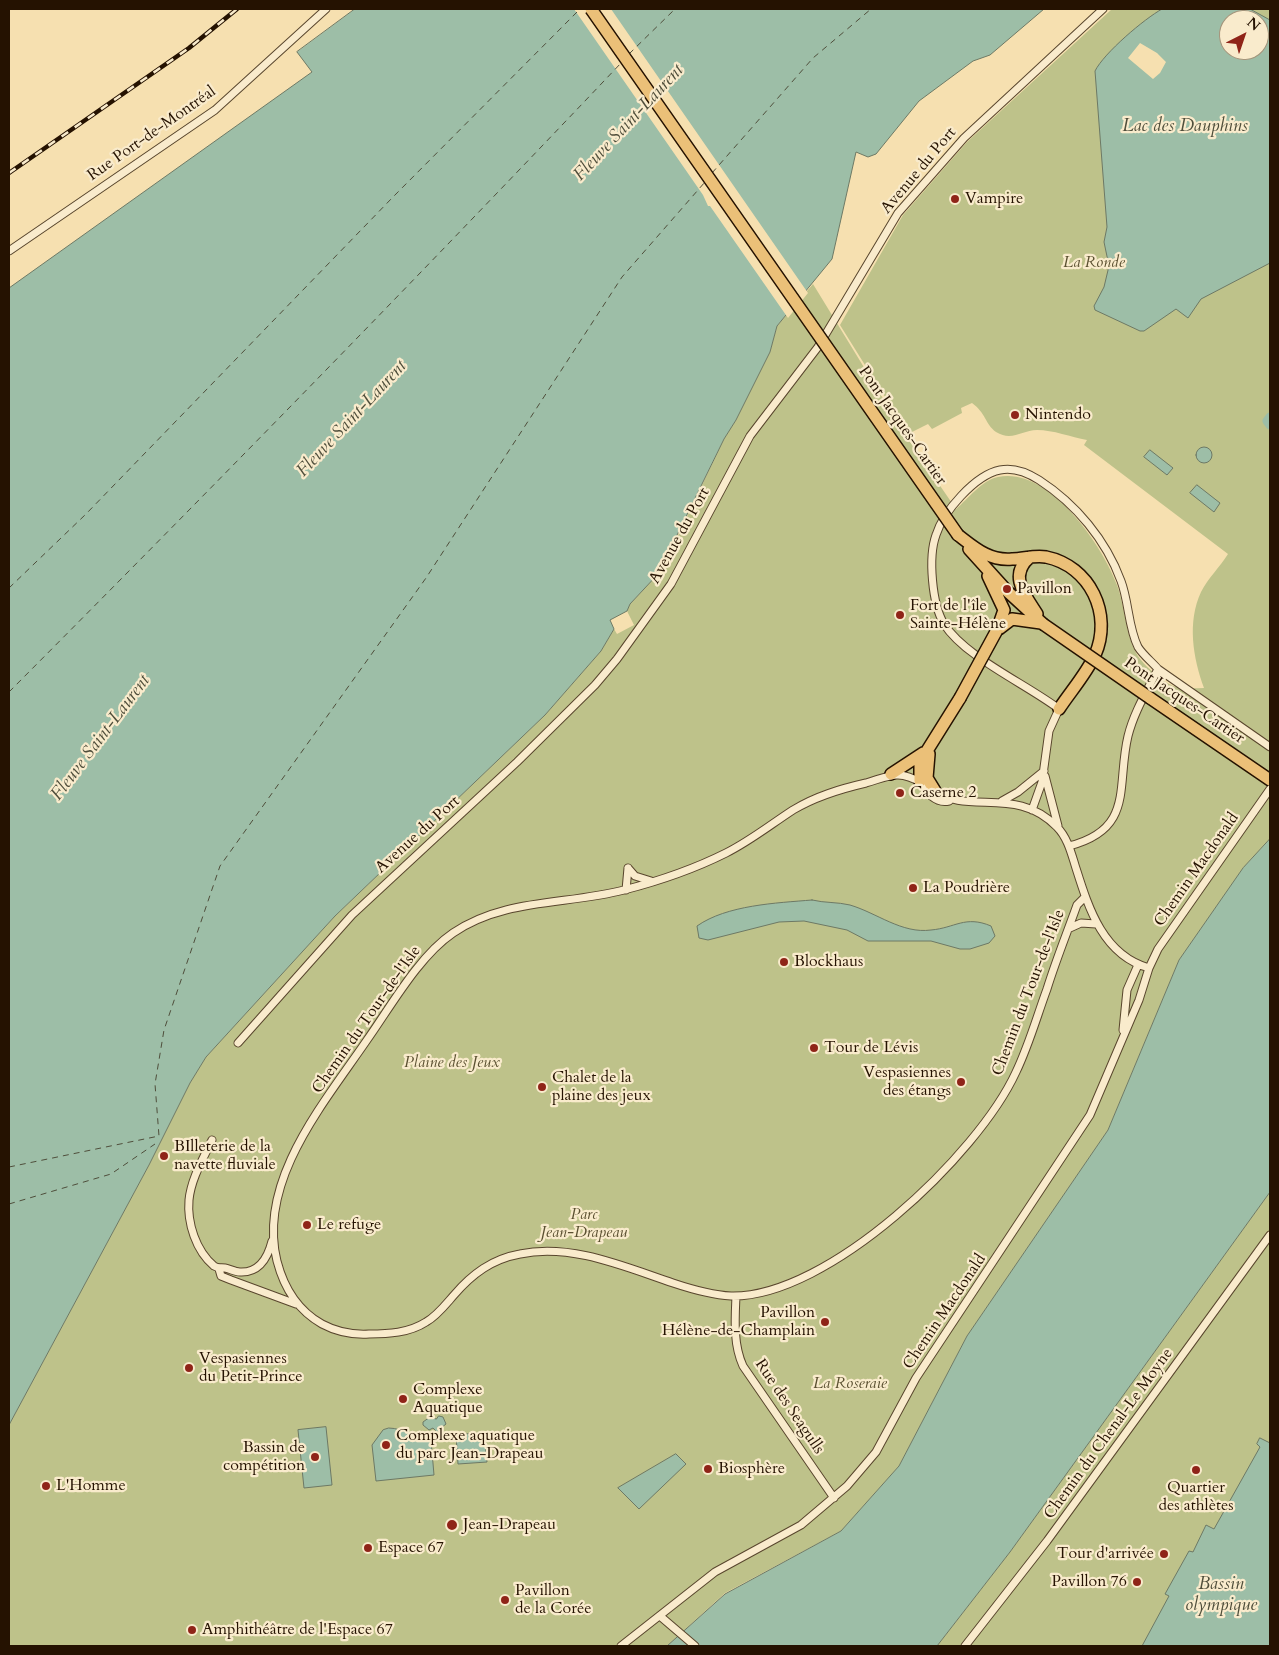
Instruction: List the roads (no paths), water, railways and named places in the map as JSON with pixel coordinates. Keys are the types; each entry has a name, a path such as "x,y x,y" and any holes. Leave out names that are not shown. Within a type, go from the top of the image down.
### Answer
{"main road":[{"name":"Pont Jacques-Cartier","path":"591,9 958,535 986,569 1043,624 1270,780"},
{"path":"958,535 991,558 1011,560 1030,556 1058,561 1082,577 1097,600 1101,615 1101,633 1094,656 1059,709"},
{"path":"1030,556 1020,568 1019,581 1043,624"},
{"path":"920,781 920,762 931,748 960,698 997,630 1004,610 986,569"},
{"path":"997,630 1012,619 1043,624"},
{"path":"891,774 931,748"},
{"path":"931,748 927,762 927,778 935,791"}],"street":[{"name":"Rue Port-de-Montréal","path":"9,251 214,110 326,9"},
{"name":"Avenue du Port","path":"238,1043 352,915 517,762 595,685 617,659 671,584 750,436 818,346 898,213 964,138 1103,9"},
{"path":"1032,810 1044,770 1049,731 1059,709 960,643 943,622 936,604 933,546 939,525 962,496 993,472 1009,469 1031,475 1061,497 1086,522 1105,548 1122,582 1138,647 1158,669 1270,747"},
{"path":"1069,846 1098,835 1116,814 1131,725 1158,669"},
{"path":"999,802 1018,792 1044,770"},
{"path":"1044,770 1058,827"},
{"name":"Chemin du Tour-de-l'Isle","path":"212,1140 192,1186 189,1214 199,1248 206,1258 219,1269 239,1272 258,1267 268,1255 279,1190 308,1129 382,1020 440,943 469,923 487,915 531,904 626,890 689,870 727,853 795,809 822,795 891,774 908,776 920,781 952,800 1016,803 1032,810 1058,827 1069,846 1085,897 1077,905 1016,1072 998,1106 976,1137 889,1222 846,1254 790,1282 736,1296 689,1288 610,1263 564,1252 535,1251 508,1256 490,1263 460,1288 430,1321 398,1332 351,1335 323,1324 296,1304 221,1276 219,1269"},
{"path":"920,781 933,798 945,802 952,800"},
{"name":"Chemin Macdonald","path":"621,1646 715,1572 791,1532 834,1498 858,1474 876,1452 916,1378 1086,1122 1104,1086 1158,949 1270,789"},
{"path":"626,890 628,868 643,880 653,882"},
{"path":"1085,897 1096,924 1118,950 1128,960 1149,968"},
{"path":"1070,928 1081,923 1096,924"},
{"name":"Chemin Macdonald","path":"1123,1038 1126,996 1138,965"},
{"path":"1126,996 1139,1000"},
{"name":"Chemin du Chenal-Le Moyne","path":"965,1646 1053,1533 1270,1234"},
{"name":"Chemin du Tour-de-l'Isle","path":"272,1239 280,1273 296,1304"},
{"name":"Rue des Seagulls","path":"736,1296 736,1338 739,1357 743,1366 834,1498"},
{"path":"660,1616 694,1646"}],"water":[{"name":"Fleuve Saint-Laurent","path":"355,9 1044,9 990,55 973,61 919,101 876,154 868,157 856,152 832,259 777,326 770,352 736,420 724,439 658,574 630,604 627,611 610,620 614,629 601,651 545,715 335,916 206,1057 190,1083 149,1165 9,1425 9,288 312,72 297,52"},
{"name":"Lac des Dauphins","path":"1162,9 1250,9 1252,10 1219,10 1219,60 1269,60 1270,20 1270,263 1201,299 1188,318 1176,309 1144,331 1140,331 1095,310 1094,306 1104,287 1109,266 1104,242 1107,227 1095,71 1115,46 1135,28"},
{"path":"1201,447 1207,447 1212,452 1210,461 1201,463 1196,458 1196,452"},
{"path":"1150,450 1173,468 1167,475 1144,457"},
{"path":"1197,485 1220,503 1214,512 1190,493"},
{"path":"1270,839 1270,1192 1010,1552 937,1646 667,1646 725,1594 841,1531 899,1466 967,1336 1108,1130 1179,960 1243,868"},
{"path":"812,900 850,905 910,929 931,930 967,922 982,923 991,926 995,936 989,943 970,949 960,949 931,941 868,941 847,930 804,921 779,922 708,940 699,938 697,926 709,919 737,909"},
{"path":"439,1416 443,1417 446,1424 438,1433 433,1428 429,1430 423,1425 423,1422 430,1417 436,1419"},
{"name":"Bassin de compétition","path":"326,1427 332,1485 304,1488 298,1430"},
{"path":"389,1428 431,1440 434,1475 376,1481 372,1445 383,1430"},
{"path":"484,1433 487,1462 458,1464 456,1435"},
{"name":"Bassin olympique","path":"1260,1438 1270,1443 1270,1646 1142,1646 1169,1596 1165,1594 1189,1551 1193,1552 1206,1525 1214,1529 1260,1447 1257,1444"},
{"path":"676,1454 686,1464 639,1509 618,1488"}],"waterway":[{"path":"1270,417 1267,421 1270,425"}],"railway":[{"path":"9,173 189,48 237,9"}],"place":[{"name":"Vampire","path":"955,199"},
{"name":"Nintendo","path":"1015,415"},
{"name":"Pavillon","path":"1007,589"},
{"name":"Fort de l'île Sainte-Hélène","path":"900,615"},
{"name":"Caserne 2","path":"900,793"},
{"name":"La Poudrière","path":"913,888"},
{"name":"Blockhaus","path":"784,962"},
{"name":"Tour de Lévis","path":"814,1048"},
{"name":"Vespasiennes des étangs","path":"961,1082"},
{"name":"Chalet de la plaine des jeux","path":"542,1087"},
{"name":"BIlleterie de la navette fluviale","path":"164,1156"},
{"name":"Le refuge","path":"307,1225"},
{"name":"Pavillon Hélène-de-Champlain","path":"825,1322"},
{"name":"Vespasiennes du Petit-Prince","path":"189,1368"},
{"name":"Complexe Aquatique","path":"403,1399"},
{"name":"Complexe aquatique du parc Jean-Drapeau","path":"386,1445"},
{"name":"Bassin de compétition","path":"315,1457"},
{"name":"Biosphère","path":"708,1469"},
{"name":"Quartier des athlètes","path":"1196,1470"},
{"name":"L'Homme","path":"46,1486"},
{"name":"Jean-Drapeau","path":"452,1525"},
{"name":"Espace 67","path":"368,1548"},
{"name":"Tour d'arrivée","path":"1164,1554"},
{"name":"Pavillon 76","path":"1137,1582"},
{"name":"Pavillon de la Corée","path":"505,1600"},
{"name":"Amphithéâtre de l'Espace 67","path":"192,1630"}],"park label":[{"name":"La Ronde","path":"1094,263"},
{"name":"Plaine des Jeux","path":"452,1063"},
{"name":"Parc Jean-Drapeau","path":"584,1224"},
{"name":"La Roseraie","path":"850,1384"}]}
